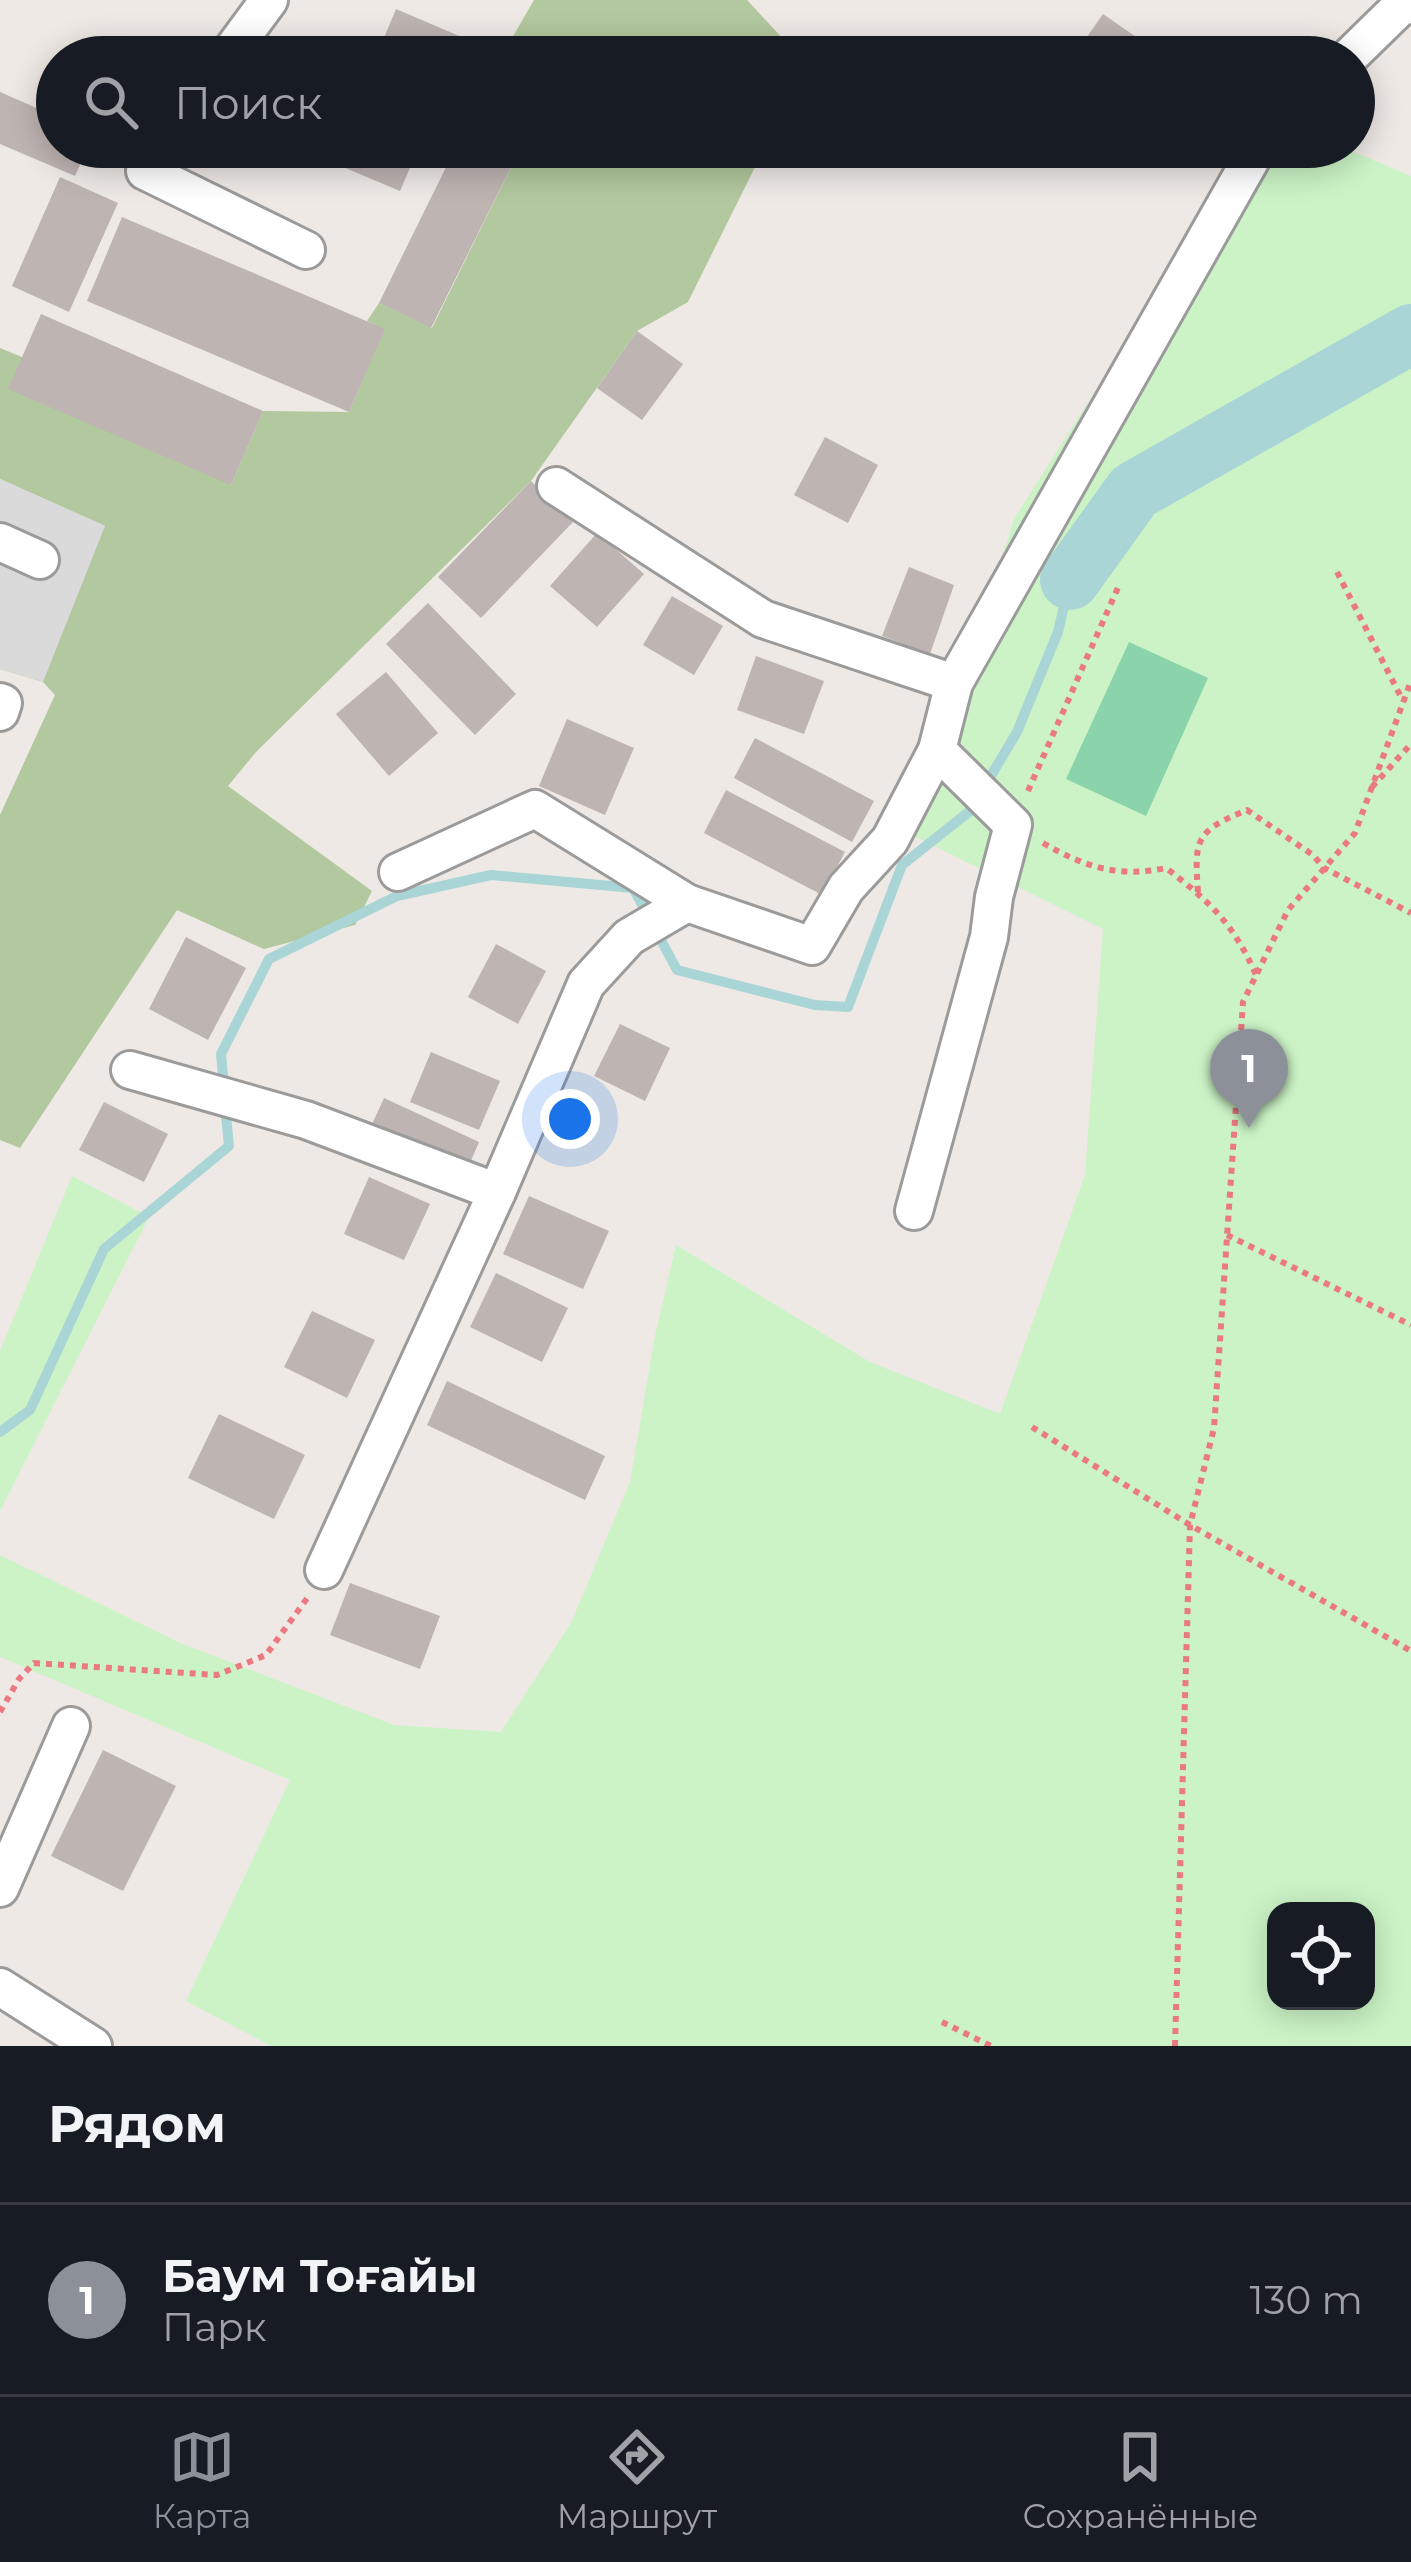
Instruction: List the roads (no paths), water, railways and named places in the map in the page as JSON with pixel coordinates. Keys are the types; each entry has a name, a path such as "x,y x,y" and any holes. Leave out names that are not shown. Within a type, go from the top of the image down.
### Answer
{"street":[{"path":"242,36 268,0"},
{"path":"1370,36 1399,8 1411,4"},
{"path":"147,168 145,171 306,250"},
{"path":"398,872 535,808 687,902 812,946 845,888 890,840 937,750 954,682 1246,168"},
{"path":"556,485 763,619 954,682"},
{"path":"0,542 40,560"},
{"path":"0,702 4,703 0,712"},
{"path":"914,1211 988,937 1012,825 937,750"},
{"path":"324,1570 497,1192 586,983 632,934 687,902"},
{"path":"130,1070 306,1120 497,1192"},
{"path":"0,1888 71,1726"},
{"path":"0,1987 93,2046"}],"waterway":[{"path":"1070,580 1134,491 1411,334"},
{"path":"224,1087 221,1054 269,959 397,896 491,875 633,888 677,970 815,1005 848,1007 902,865 970,811 1017,732 1058,632 1070,580"},
{"path":"0,1432 30,1410 104,1249 229,1146 225,1106"}],"place":[{"name":"Баум Тоғайы","path":"1249,1128"}]}
